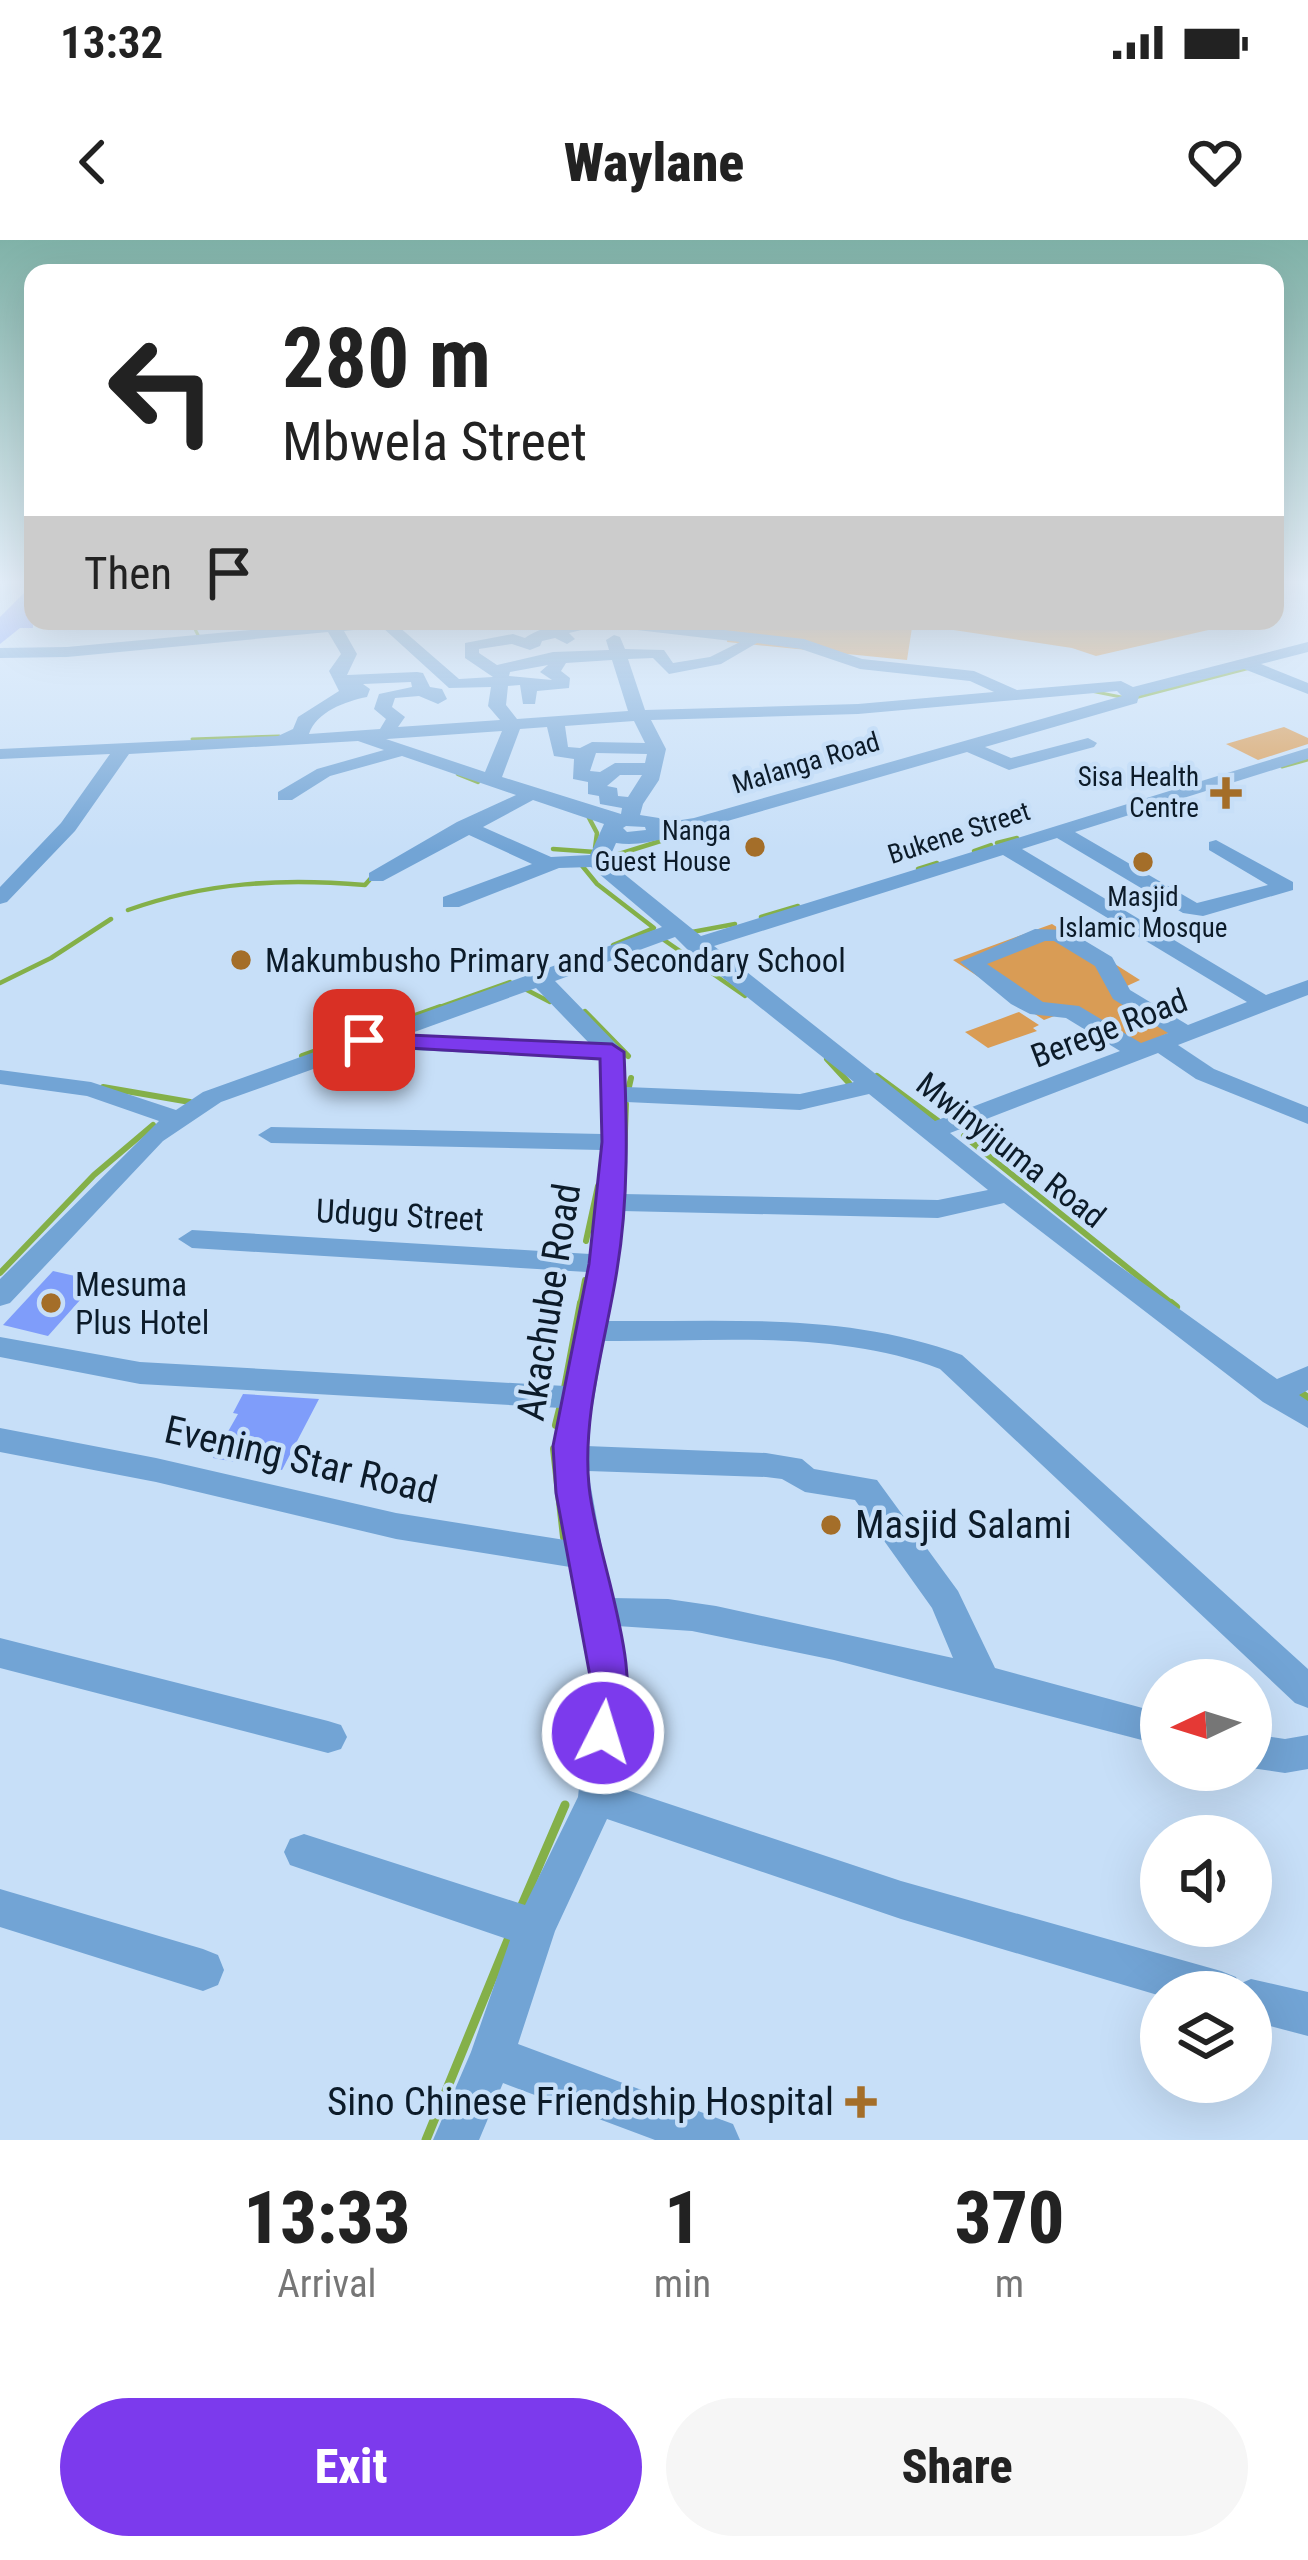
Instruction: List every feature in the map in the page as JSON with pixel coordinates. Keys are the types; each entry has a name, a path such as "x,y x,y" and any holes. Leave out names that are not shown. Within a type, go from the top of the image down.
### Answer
{"street":[{"path":"281,741 301,731 304,721 344,695 430,695 417,677 342,673 345,688 362,689 360,694"},
{"path":"444,673 457,685 500,681"},
{"path":"491,673 530,692 563,684 562,678 550,673"},
{"path":"501,673 497,706 513,725"},
{"path":"451,902 549,864 600,858 624,823 655,759 623,673"},
{"path":"936,673 974,676 1016,696"},
{"name":"Malanga Road","path":"624,823 645,820 658,829 696,824 1212,673"},
{"path":"1268,673 1308,689"},
{"path":"0,754 281,741 640,716 858,709 1121,686 1130,693"},
{"path":"386,734 396,717 383,709 387,696"},
{"path":"555,722 560,752 584,754"},
{"path":"491,781 513,725"},
{"path":"363,736 398,752 624,823"},
{"path":"967,745 1009,764 1088,743"},
{"path":"0,898 54,850 124,746"},
{"path":"601,778 580,775 584,754 592,747 655,759"},
{"path":"285,796 296,784 321,773 398,752"},
{"name":"Bukene Street","path":"0,1296 176,1118 212,1097 540,979 1004,848 1306,755"},
{"path":"624,823 606,800 610,792 594,789 615,769 655,759"},
{"path":"376,877 531,794"},
{"path":"464,826 549,864"},
{"path":"1058,830 1191,908 1202,910 1286,886 1216,846"},
{"path":"1004,848 1249,991 1263,1004"},
{"name":"Mwinyijuma Road","path":"600,858 686,938 871,1086 1308,1418"},
{"path":"1186,1033 1121,994 1104,962 1052,933 971,962 974,970 1038,1009 1071,1011 1222,1083 1308,1116"},
{"path":"540,979 612,1052"},
{"name":"Berege Road","path":"933,1131 1308,987"},
{"path":"1071,1011 1121,994"},
{"path":"364,1040 612,1052"},
{"name":"Akachube Road","path":"456,2140 492,2057 535,1928 597,1798 609,1676 571,1459 604,1264 617,1094 612,1052"},
{"path":"0,1077 91,1089 176,1118"},
{"path":"617,1094 800,1102 871,1086"},
{"path":"271,1136 615,1142"},
{"path":"608,1202 910,1209 1008,1194"},
{"name":"Udugu Street","path":"192,1239 604,1264"},
{"path":"592,1331 860,1336 924,1349 951,1362 1308,1692"},
{"path":"0,1348 140,1373 580,1398"},
{"path":"1274,1394 1308,1377"},
{"name":"Evening Star Road","path":"0,1440 471,1540 585,1555"},
{"path":"571,1459 766,1465 790,1468 805,1480 865,1489 879,1502 946,1601 980,1676"},
{"path":"596,1614 694,1616 980,1676 1140,1723"},
{"path":"0,1653 328,1737"},
{"path":"1272,1754 1308,1751"},
{"path":"597,1798 901,1900 1148,1971"},
{"path":"304,1852 535,1928"},
{"path":"0,1908 203,1970"},
{"path":"1272,2005 1308,2014"},
{"path":"492,2057 718,2140"}],"shaded area":[{"path":"1284,727 1308,738 1308,744 1258,760 1226,744"},
{"path":"1052,924 1140,980 1116,991 1176,1030 1130,1049 1070,1010 1044,1020 953,960"},
{"path":"1019,1012 1039,1025 1033,1028 1037,1031 988,1048 965,1032"}],"building":[{"name":"Mesuma Plus Hotel","path":"53,1271 97,1281 48,1336 3,1325"},
{"path":"243,1394 319,1399 282,1470 213,1458 238,1414 233,1413"}],"waterway":[{"path":"1091,691 1131,699 1232,673"},
{"path":"192,739 279,736"},
{"path":"1282,767 1308,760"},
{"path":"458,774 478,782"},
{"path":"588,816 597,833 595,848"},
{"path":"603,859 699,829"},
{"path":"997,843 1017,838"},
{"path":"974,851 991,845"},
{"path":"553,849 595,852"},
{"path":"579,862 597,884 654,928 613,945"},
{"path":"918,869 937,863"},
{"path":"128,910 216,888 274,882 365,885 372,877"},
{"path":"761,917 798,906"},
{"path":"0,983 51,958 111,919"},
{"path":"692,932 735,924"},
{"path":"664,940 745,996"},
{"path":"431,1010 510,982"},
{"path":"525,989 550,1002"},
{"path":"302,1056 440,1007"},
{"path":"585,1012 628,1056"},
{"path":"827,1059 849,1083"},
{"path":"877,1076 938,1121"},
{"path":"628,1091 631,1078"},
{"path":"103,1087 190,1102"},
{"path":"623,1185 626,1104"},
{"path":"0,1273 94,1175 153,1125"},
{"path":"964,1136 1175,1306"},
{"path":"586,1241 598,1186"},
{"path":"580,1306 585,1280"},
{"path":"565,1388 581,1303"},
{"path":"1171,1303 1176,1307"},
{"path":"1295,1389 1308,1398"},
{"path":"556,1425 561,1405"},
{"path":"554,1449 564,1537"},
{"path":"619,1760 627,1722 625,1684"},
{"path":"519,1912 565,1805"},
{"path":"426,2140 510,1935"}],"place":[{"name":"Sisa Health Centre","path":"1226,793"},
{"name":"Nanga Guest House","path":"755,847"},
{"name":"Masjid Islamic Mosque","path":"1143,862"},
{"name":"Makumbusho Primary and Secondary School","path":"241,960"},
{"name":"Mesuma Plus Hotel","path":"51,1303"},
{"name":"Masjid Salami","path":"831,1525"},
{"name":"Sino Chinese Friendship Hospital","path":"861,2102"}],"route":[{"path":"364,1040 612,1052 617,1094 604,1264 570,1446 573,1493 609,1676 603,1733"}]}
